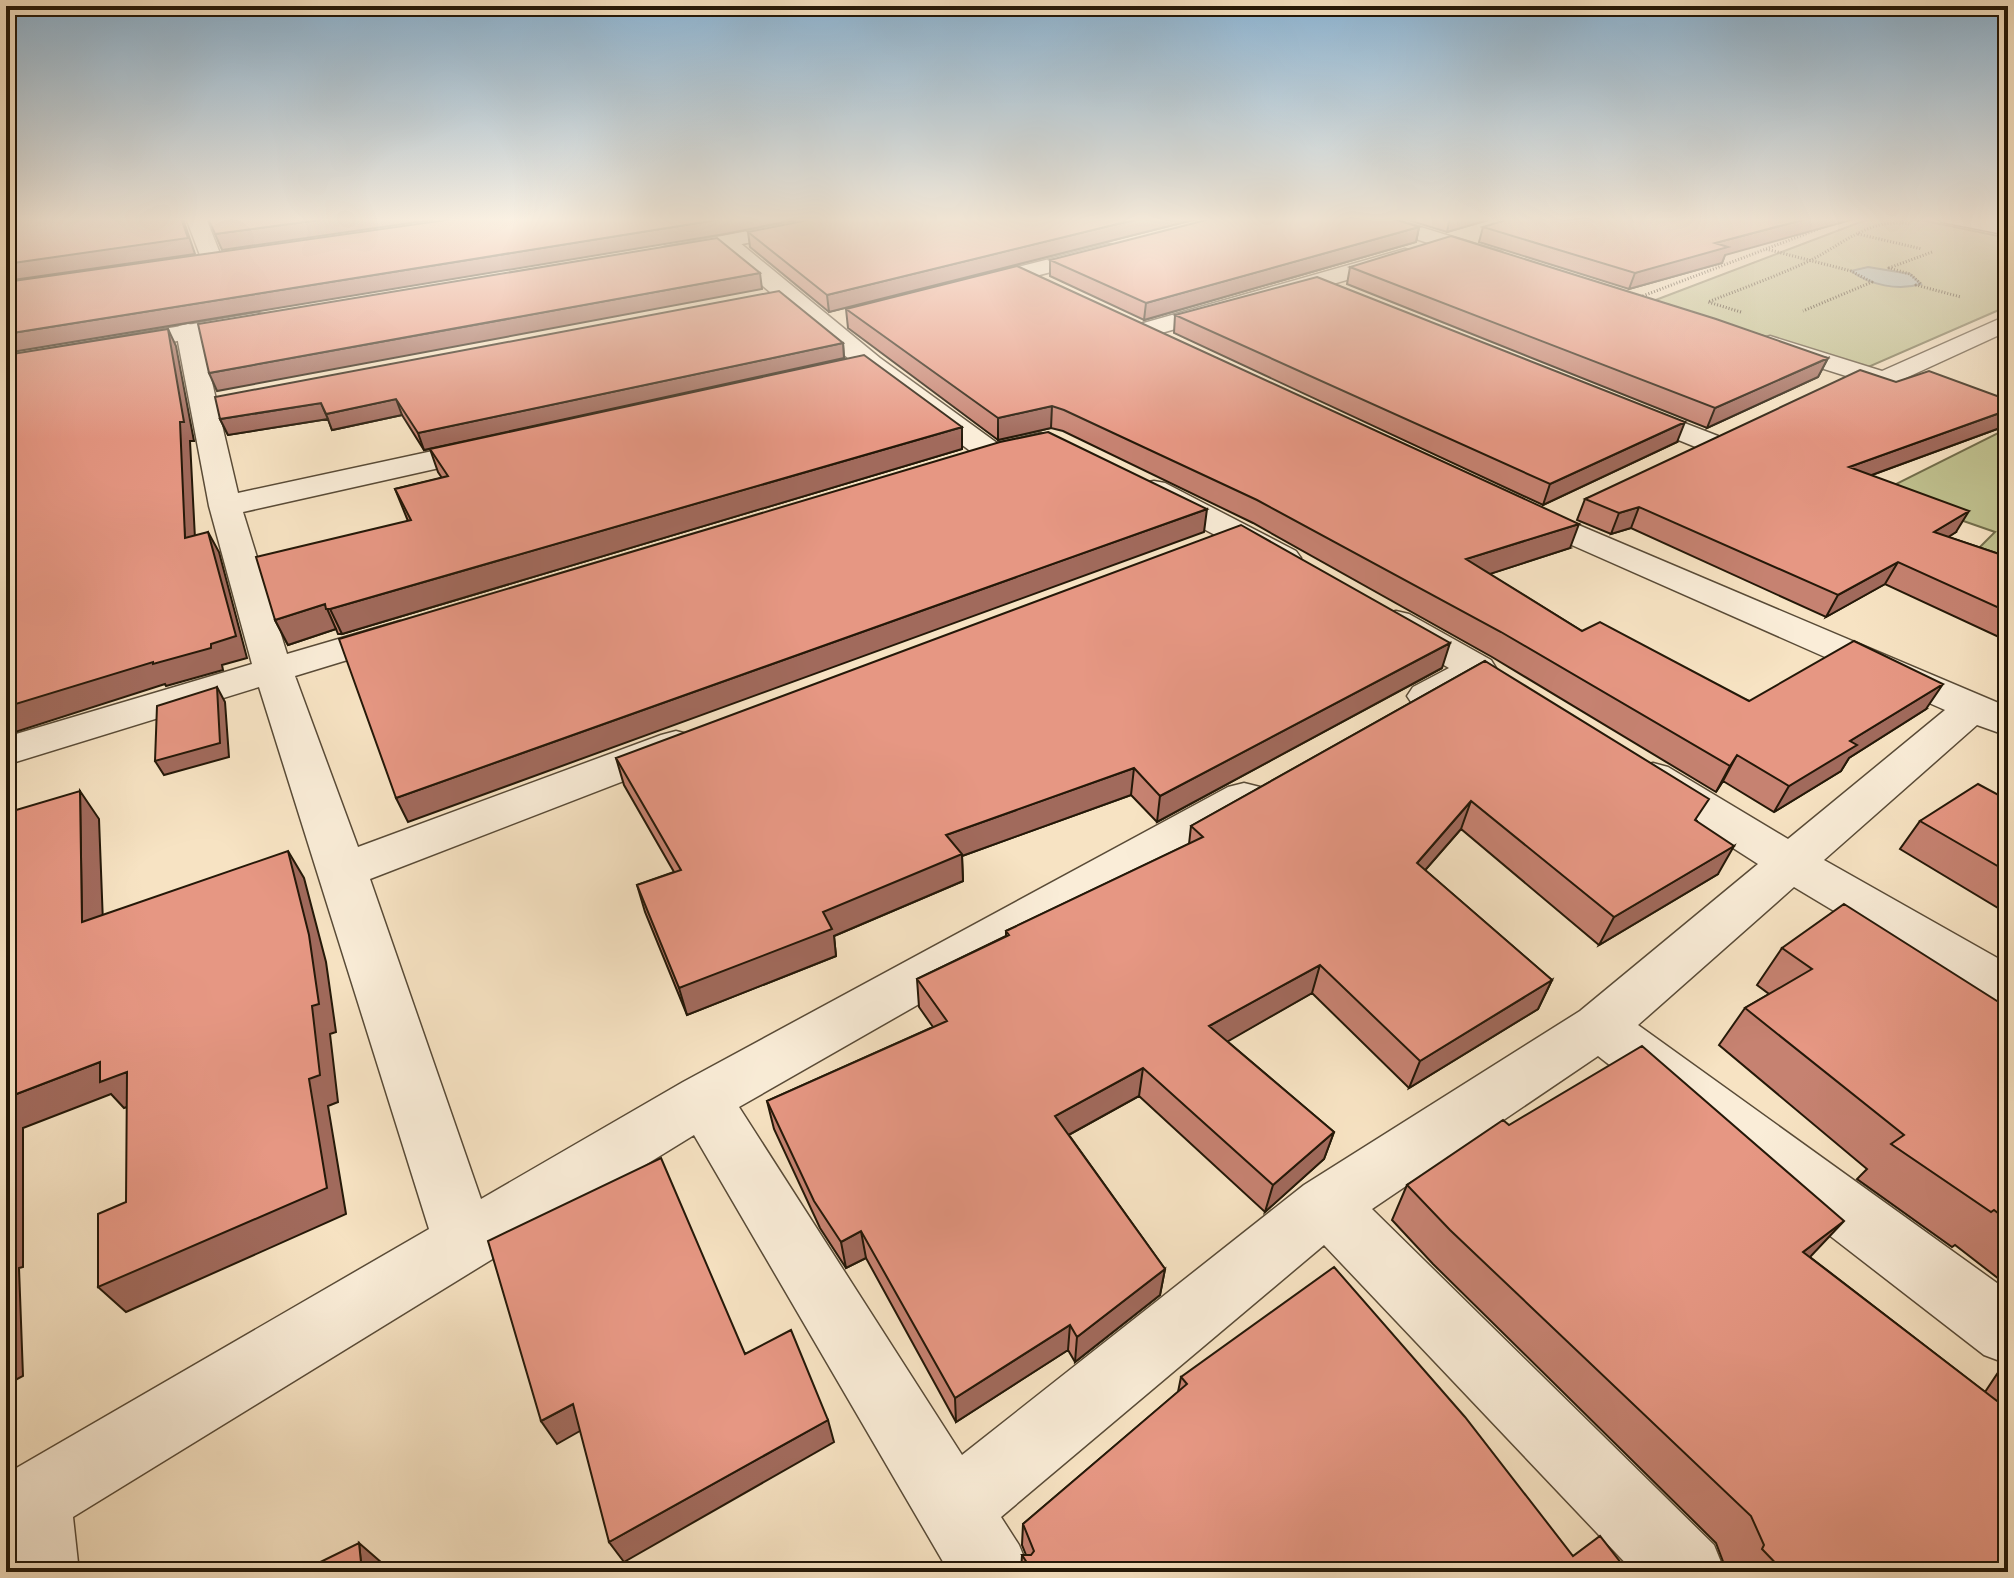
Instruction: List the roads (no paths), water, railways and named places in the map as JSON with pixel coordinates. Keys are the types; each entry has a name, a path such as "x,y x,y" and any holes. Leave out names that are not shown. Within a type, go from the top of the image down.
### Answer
{"street":[{"path":"767,292 772,297 838,320 855,367 992,453"},
{"path":"944,293 949,292"},
{"path":"1142,331 1285,292"},
{"path":"1338,292 1359,300"},
{"path":"6,364 280,316"},
{"path":"1115,318 1185,352"},
{"path":"1750,326 1857,372 1884,380 2008,322"},
{"path":"188,331 225,506 273,670 464,1239"},
{"path":"1816,391 1857,372"},
{"path":"204,404 235,398"},
{"path":"1606,401 1708,442"},
{"path":"1681,455 1735,429"},
{"path":"946,467 1052,440 1240,533 1518,693"},
{"path":"225,506 517,442"},
{"path":"953,1509 1326,1205 1599,1027 1789,862 1990,715 1543,511"},
{"path":"1195,550 1240,533"},
{"path":"6,751 426,624"},
{"path":"1394,714 1477,668"},
{"path":"343,871 717,730"},
{"path":"1613,752 1789,862 2008,989"},
{"path":"41,1572 20,1508 464,1239 703,1099 1284,776"},
{"path":"1599,1027 2008,1331"},
{"path":"703,1099 992,1572"},
{"path":"1326,1205 1687,1572"}]}
